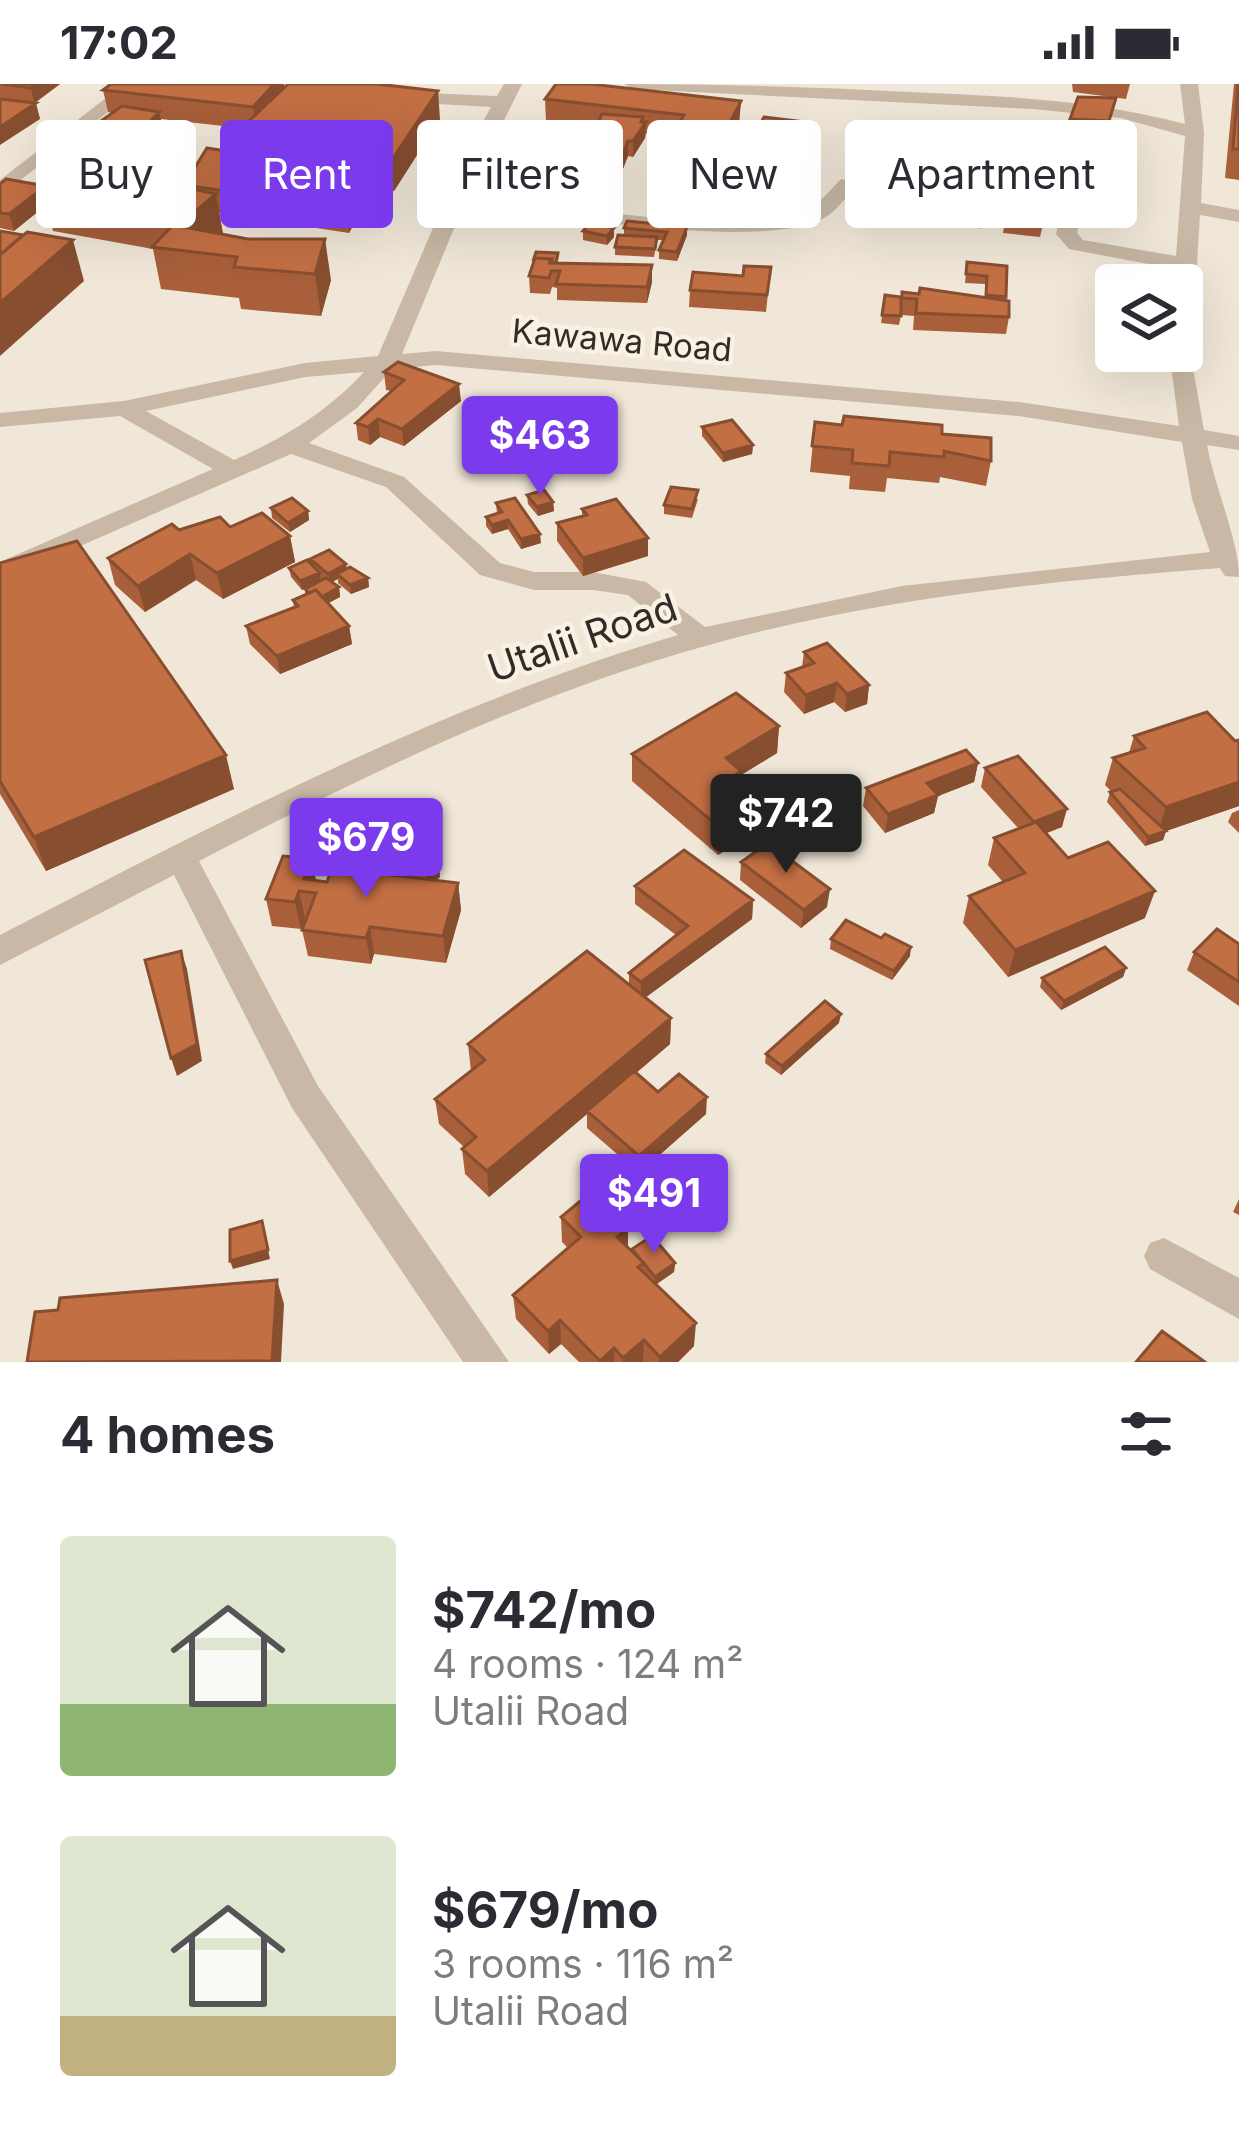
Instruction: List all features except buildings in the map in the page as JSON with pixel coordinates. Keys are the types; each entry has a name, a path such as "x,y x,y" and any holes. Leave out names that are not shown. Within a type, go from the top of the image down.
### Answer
{"street":[{"path":"0,190 135,84"},
{"path":"633,84 1033,103 1122,113 1195,133"},
{"path":"1068,228 1066,234 1076,245 1184,264 1195,133 1190,84"},
{"path":"377,94 508,93 493,120"},
{"path":"623,215 722,223 818,213 845,186"},
{"path":"1188,207 1239,216"},
{"path":"0,572 290,445 349,403 388,358 445,228"},
{"name":"Kawawa Road","path":"0,420 124,408 233,383 388,358 465,359 997,407 1239,443"},
{"path":"1185,372 1207,502 1234,564"},
{"path":"124,408 235,471"},
{"path":"290,445 395,482 490,569 534,581 593,581 636,588 700,637"},
{"name":"Utalii Road","path":"0,951 274,807 460,722 700,637 945,585 1234,564"},
{"path":"181,857 305,1097 488,1362"},
{"path":"1164,1256 1239,1300"}]}
